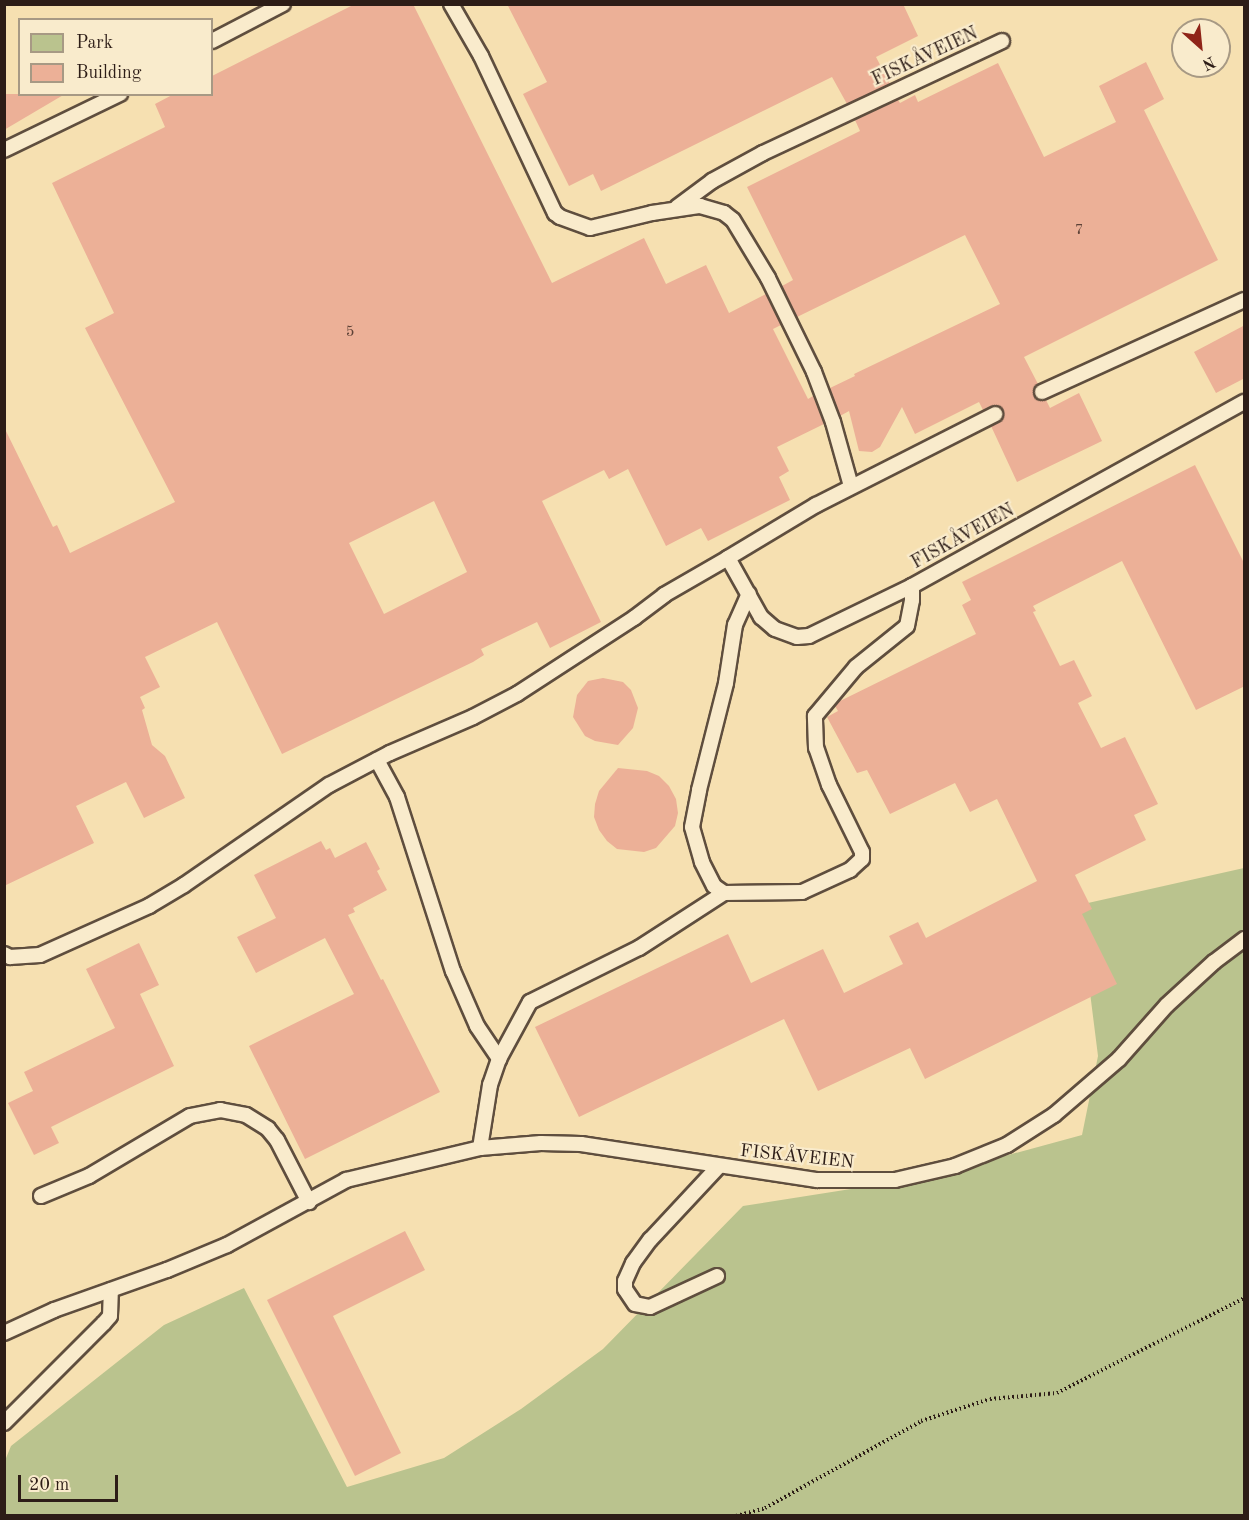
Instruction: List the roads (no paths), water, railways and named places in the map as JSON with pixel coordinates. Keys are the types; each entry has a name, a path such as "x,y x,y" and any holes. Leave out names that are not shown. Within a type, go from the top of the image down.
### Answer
{"lane":[{"path":"213,40 283,4"},
{"name":"FISKÅVEIEN","path":"451,4 481,56 555,213 572,224 590,228 676,209 708,207 724,213 738,226 768,278 814,372 833,422 851,486"},
{"name":"FISKÅVEIEN","path":"676,209 712,181 763,153 1002,41"},
{"path":"4,150 116,96"},
{"path":"1042,392 1245,300"},
{"name":"FISKÅVEIEN","path":"724,893 802,892 850,870 862,859 862,852 829,785 816,748 815,716 856,667 907,626 912,586 1245,402"},
{"path":"4,954 10,957 40,955 149,906 184,885 329,785 517,694 625,625 664,595 851,486 995,414"},
{"path":"728,558 761,617 775,629 797,638 809,636 912,586"},
{"path":"480,1148 490,1084 499,1059 530,1002 639,948 724,893 714,886 702,862 692,827 726,683 735,625 749,594"},
{"path":"377,760 397,797 453,971 477,1026 499,1059"},
{"name":"FISKÅVEIEN","path":"4,1333 54,1310 227,1245 346,1180 480,1148 562,1142 817,1180 874,1182 934,1172 990,1153 1039,1126 1119,1059 1167,1005 1214,962 1245,939"},
{"path":"41,1196 89,1176 190,1116 220,1110 246,1115 268,1129 277,1140 309,1202"},
{"path":"717,1276 650,1307 635,1304 625,1289 630,1269 650,1240 718,1167"},
{"path":"4,1423 110,1316 111,1290"}]}
